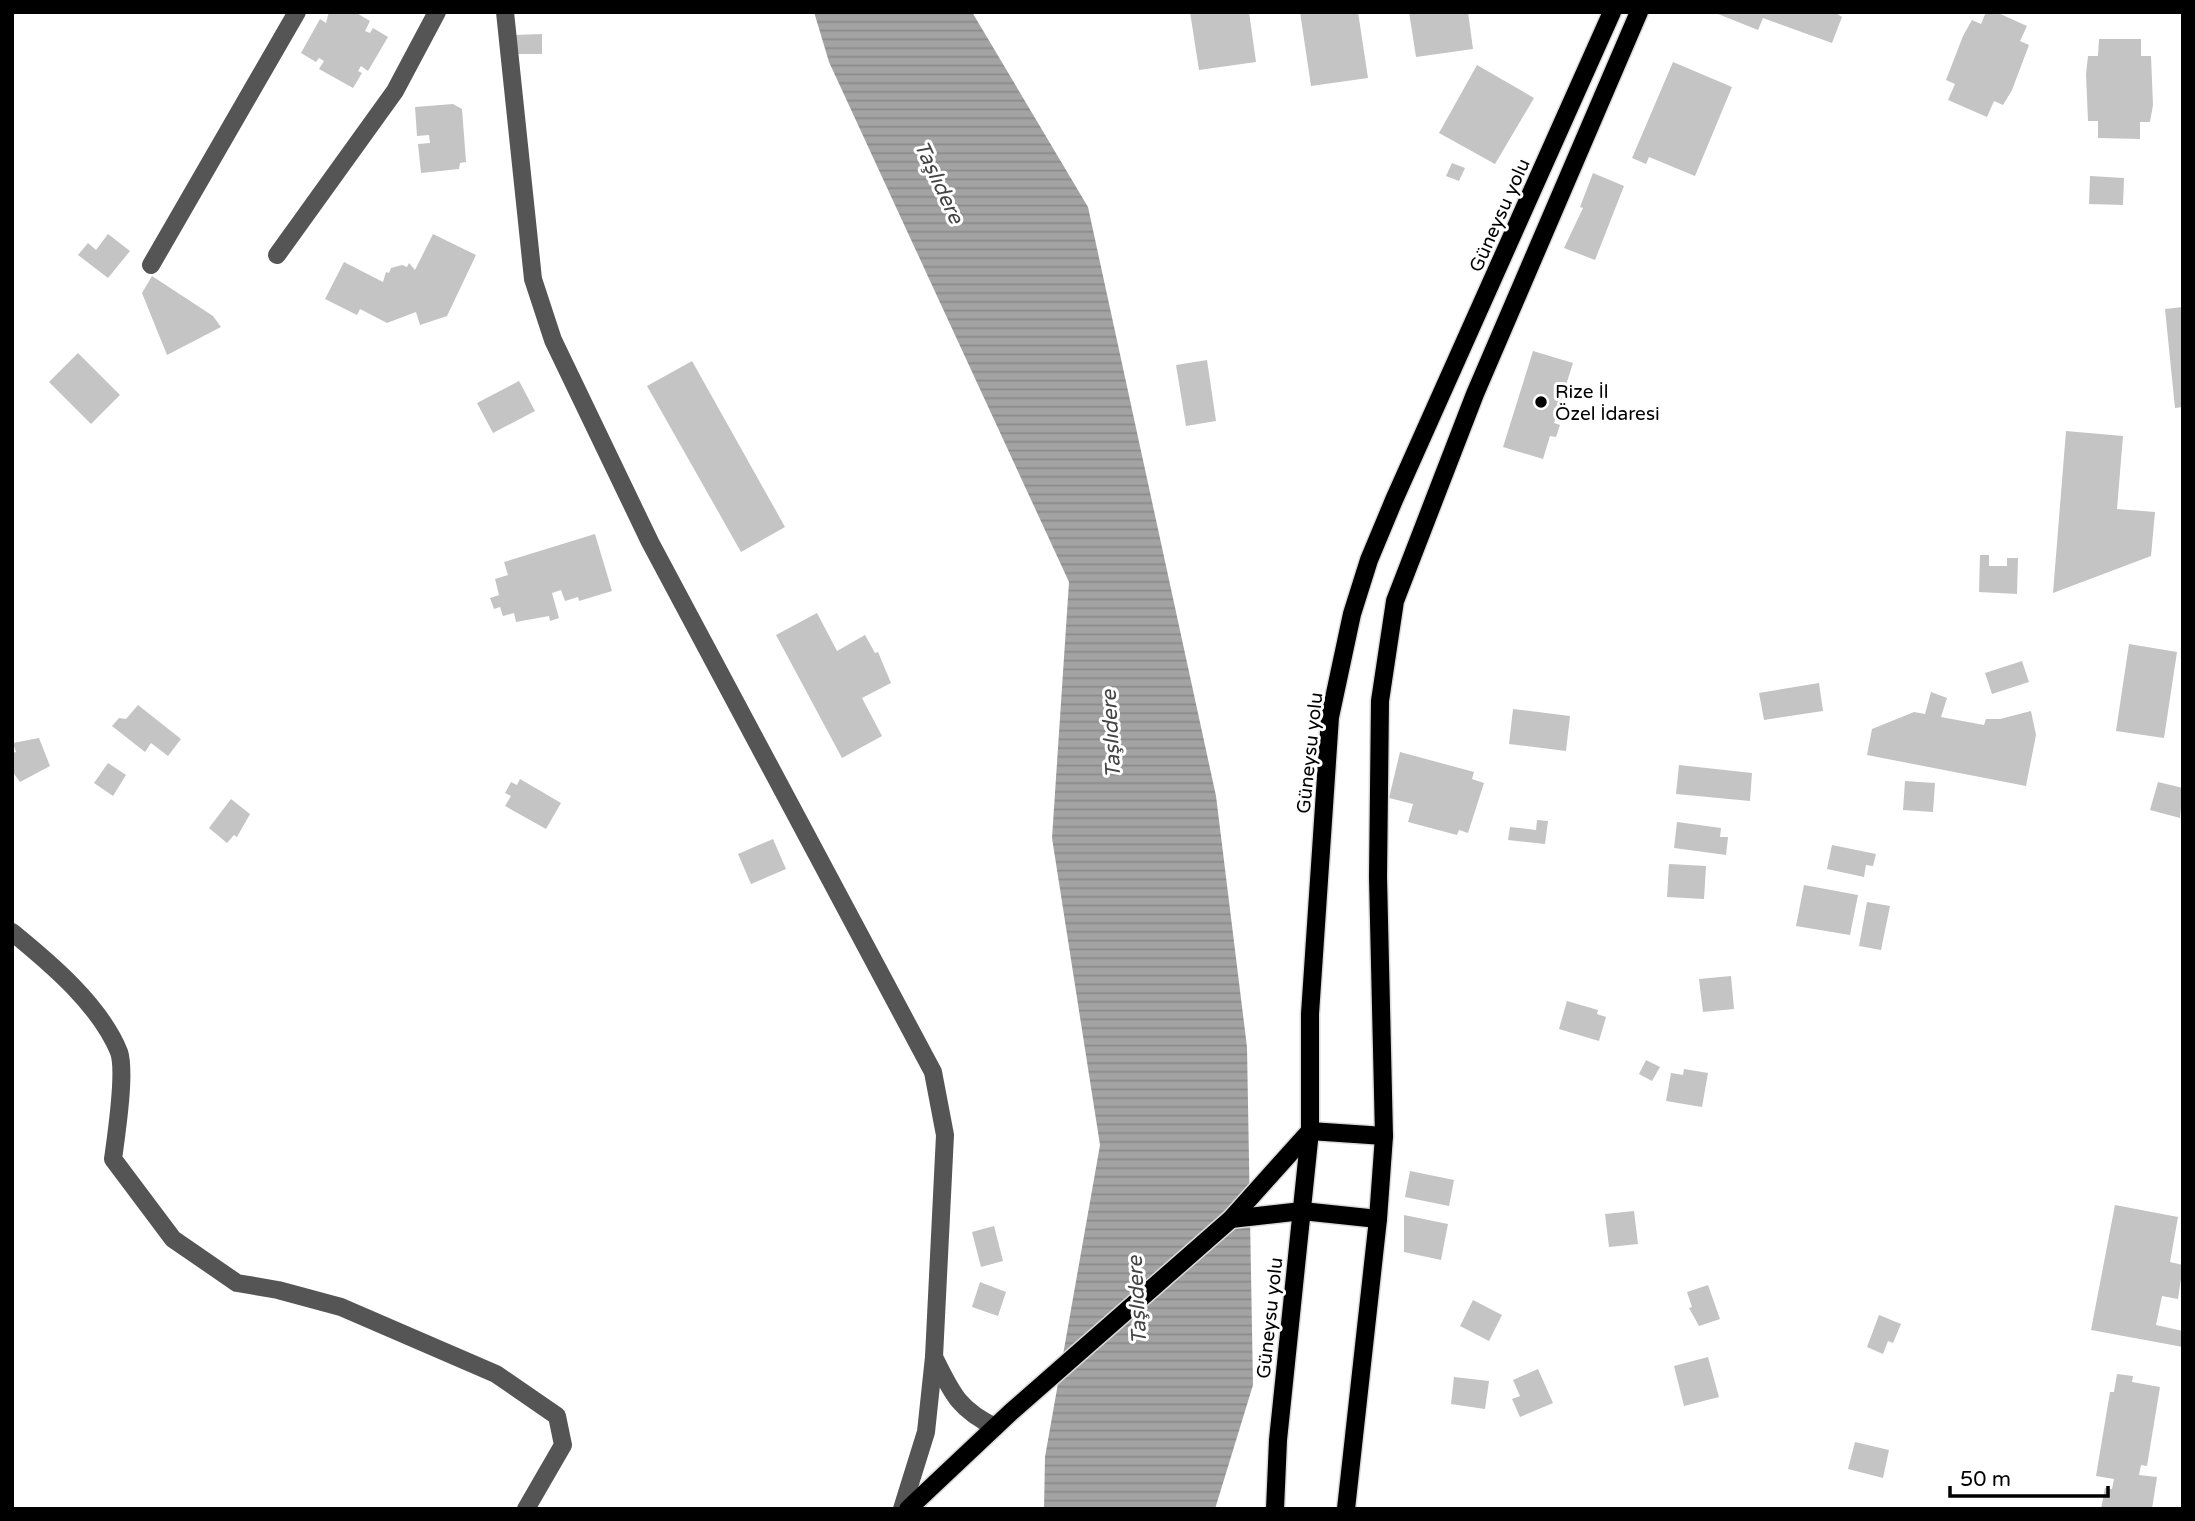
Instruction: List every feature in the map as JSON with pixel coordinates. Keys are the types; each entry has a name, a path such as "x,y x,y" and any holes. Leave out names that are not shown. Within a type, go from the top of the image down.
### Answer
{"main road":[{"name":"Güneysu yolu","path":"1275,1509 1278,1440 1310,1131 1310,1014 1330,717 1352,614 1369,560 1394,500 1612,12"},
{"path":"1346,1509 1378,1219 1384,1136 1378,877 1380,701 1395,601 1470,407 1639,12"},
{"path":"908,1509 1011,1412 1231,1219 1310,1131 1384,1136"},
{"path":"1231,1219 1302,1211 1378,1219"}],"street":[{"path":"151,265 297,12"},
{"path":"277,255 395,91 437,12"},
{"path":"505,12 533,279 553,340 650,542 933,1072 945,1135 934,1357 926,1432 902,1509"},
{"path":"12,932 86,1000 120,1054 119,1117 113,1159 173,1239 237,1283 278,1290 341,1307 496,1374 557,1416 563,1445 526,1509"},
{"path":"934,1357 957,1401 972,1416 995,1427"}],"water":[{"name":"Taşlıdere","path":"814,12 972,12 1088,207 1216,796 1247,1047 1253,1385 1215,1509 1044,1509 1045,1457 1100,1145 1052,838 1069,582 829,62"}],"building":[{"path":"329,12 355,12 370,21 365,31 370,33 373,28 388,37 368,71 361,66 358,71 362,73 353,88 319,69 324,61 319,58 316,62 301,53 320,19 326,23"},
{"path":"1190,12 1249,12 1256,62 1199,70"},
{"path":"1300,12 1358,12 1368,78 1311,86"},
{"path":"1409,12 1468,12 1473,49 1416,57"},
{"path":"1713,12 1834,12 1842,17 1832,43 1763,18 1758,30"},
{"path":"1986,12 1998,13 2027,26 2020,41 2029,45 2012,90 2003,105 1994,101 1987,117 1948,100 1955,84 1946,80 1972,20 1981,24"},
{"path":"542,34 542,54 513,54 513,35"},
{"path":"2099,39 2141,39 2141,56 2151,56 2153,105 2150,122 2140,122 2140,139 2098,138 2098,121 2088,121 2088,56 2098,56"},
{"path":"1673,62 1732,87 1695,176 1649,157 1646,164 1632,158"},
{"path":"1477,65 1534,98 1495,164 1439,133"},
{"path":"453,104 462,109 466,162 460,163 459,169 421,173 418,144 430,143 429,135 417,136 415,107"},
{"path":"1452,163 1465,168 1459,181 1446,176"},
{"path":"1593,173 1624,186 1595,260 1564,248 1583,208 1580,207"},
{"path":"2090,176 2124,178 2123,205 2089,204"},
{"path":"108,234 130,251 108,278 78,255 88,243 96,250"},
{"path":"433,234 476,255 447,316 420,325 416,312 387,323 360,309 357,315 325,299 344,262 383,282 386,272 389,273 391,268 402,265 407,267 409,263 415,270"},
{"path":"152,276 213,316 221,327 167,355 142,293"},
{"path":"2183,307 2183,407 2175,408 2165,309"},
{"path":"1533,351 1573,363 1554,423 1560,425 1556,437 1550,436 1543,459 1503,447"},
{"path":"78,353 120,395 91,424 49,382"},
{"path":"1207,360 1216,421 1186,426 1176,365"},
{"path":"692,361 785,527 741,552 647,386"},
{"path":"519,381 535,411 493,433 477,403"},
{"path":"2066,431 2123,436 2117,509 2155,512 2151,556 2053,593"},
{"path":"595,534 612,591 579,601 578,597 565,601 561,590 552,593 559,618 550,621 549,616 516,622 514,613 503,616 500,607 494,609 490,598 499,595 495,579 508,575 504,562"},
{"path":"1980,555 1989,555 1989,566 2007,566 2007,558 2018,558 2017,594 1979,592"},
{"path":"817,613 837,651 865,635 875,653 878,652 891,683 862,698 882,736 842,758 776,635"},
{"path":"2129,644 2177,652 2164,738 2116,731"},
{"path":"2022,661 2029,682 1992,694 1985,673"},
{"path":"1819,683 1823,711 1764,720 1759,693"},
{"path":"1931,692 1947,698 1941,717 1984,725 1986,719 2000,719 2031,711 2036,735 2026,786 1867,755 1872,729 1914,712 1925,714"},
{"path":"138,705 181,739 168,756 151,743 145,752 112,726 119,718 126,719"},
{"path":"1513,709 1570,716 1566,751 1509,744"},
{"path":"39,738 50,766 20,782 12,771 12,753 16,752 13,743"},
{"path":"1400,752 1474,772 1472,779 1484,783 1468,833 1459,830 1457,835 1408,822 1413,804 1389,798"},
{"path":"108,763 126,775 113,796 94,783"},
{"path":"1679,765 1752,773 1750,801 1676,794"},
{"path":"520,779 561,803 546,829 505,806 511,796 505,793 511,782 517,785"},
{"path":"1905,781 1935,783 1933,812 1903,810"},
{"path":"2158,782 2183,788 2180,818 2150,810"},
{"path":"231,799 250,814 237,837 234,835 227,843 209,828"},
{"path":"1537,820 1548,821 1545,844 1508,840 1510,827 1536,830"},
{"path":"1677,822 1721,828 1720,837 1728,837 1726,855 1674,848"},
{"path":"773,839 786,869 751,884 738,854"},
{"path":"1832,845 1876,854 1873,866 1866,865 1864,877 1827,869"},
{"path":"1669,864 1706,866 1704,899 1667,897"},
{"path":"1804,885 1858,895 1850,935 1796,926"},
{"path":"1867,902 1890,906 1881,950 1859,946"},
{"path":"1731,976 1734,1009 1703,1012 1699,979"},
{"path":"1567,1001 1598,1010 1597,1014 1606,1017 1599,1041 1559,1029"},
{"path":"1646,1060 1660,1067 1652,1081 1639,1074"},
{"path":"1684,1069 1708,1073 1702,1107 1666,1101 1671,1073 1683,1075"},
{"path":"1410,1171 1454,1180 1449,1206 1405,1197"},
{"path":"2115,1205 2178,1217 2170,1262 2183,1265 2178,1299 2162,1296 2156,1325 2183,1331 2183,1347 2091,1330"},
{"path":"1634,1211 1638,1244 1609,1247 1605,1214"},
{"path":"1404,1215 1448,1224 1441,1260 1404,1252"},
{"path":"994,1226 1003,1261 981,1267 972,1232"},
{"path":"980,1282 1006,1292 998,1316 972,1307"},
{"path":"1708,1285 1720,1319 1699,1326 1689,1308 1692,1307 1687,1292"},
{"path":"1473,1300 1502,1315 1489,1341 1460,1326"},
{"path":"1879,1315 1901,1324 1893,1343 1888,1341 1883,1354 1867,1347"},
{"path":"1708,1357 1719,1397 1684,1406 1674,1366"},
{"path":"1538,1369 1553,1403 1520,1417 1512,1399 1520,1396 1513,1380"},
{"path":"2117,1374 2133,1376 2132,1382 2160,1387 2147,1466 2141,1465 2139,1475 2157,1477 2152,1509 2101,1509 2105,1488 2112,1489 2114,1479 2096,1476 2110,1392 2114,1392"},
{"path":"1454,1377 1489,1381 1485,1409 1451,1404"},
{"path":"1855,1442 1889,1450 1883,1478 1848,1469"}],"place":[{"name":"Rize İl Özel İdaresi","path":"1541,402"}]}
